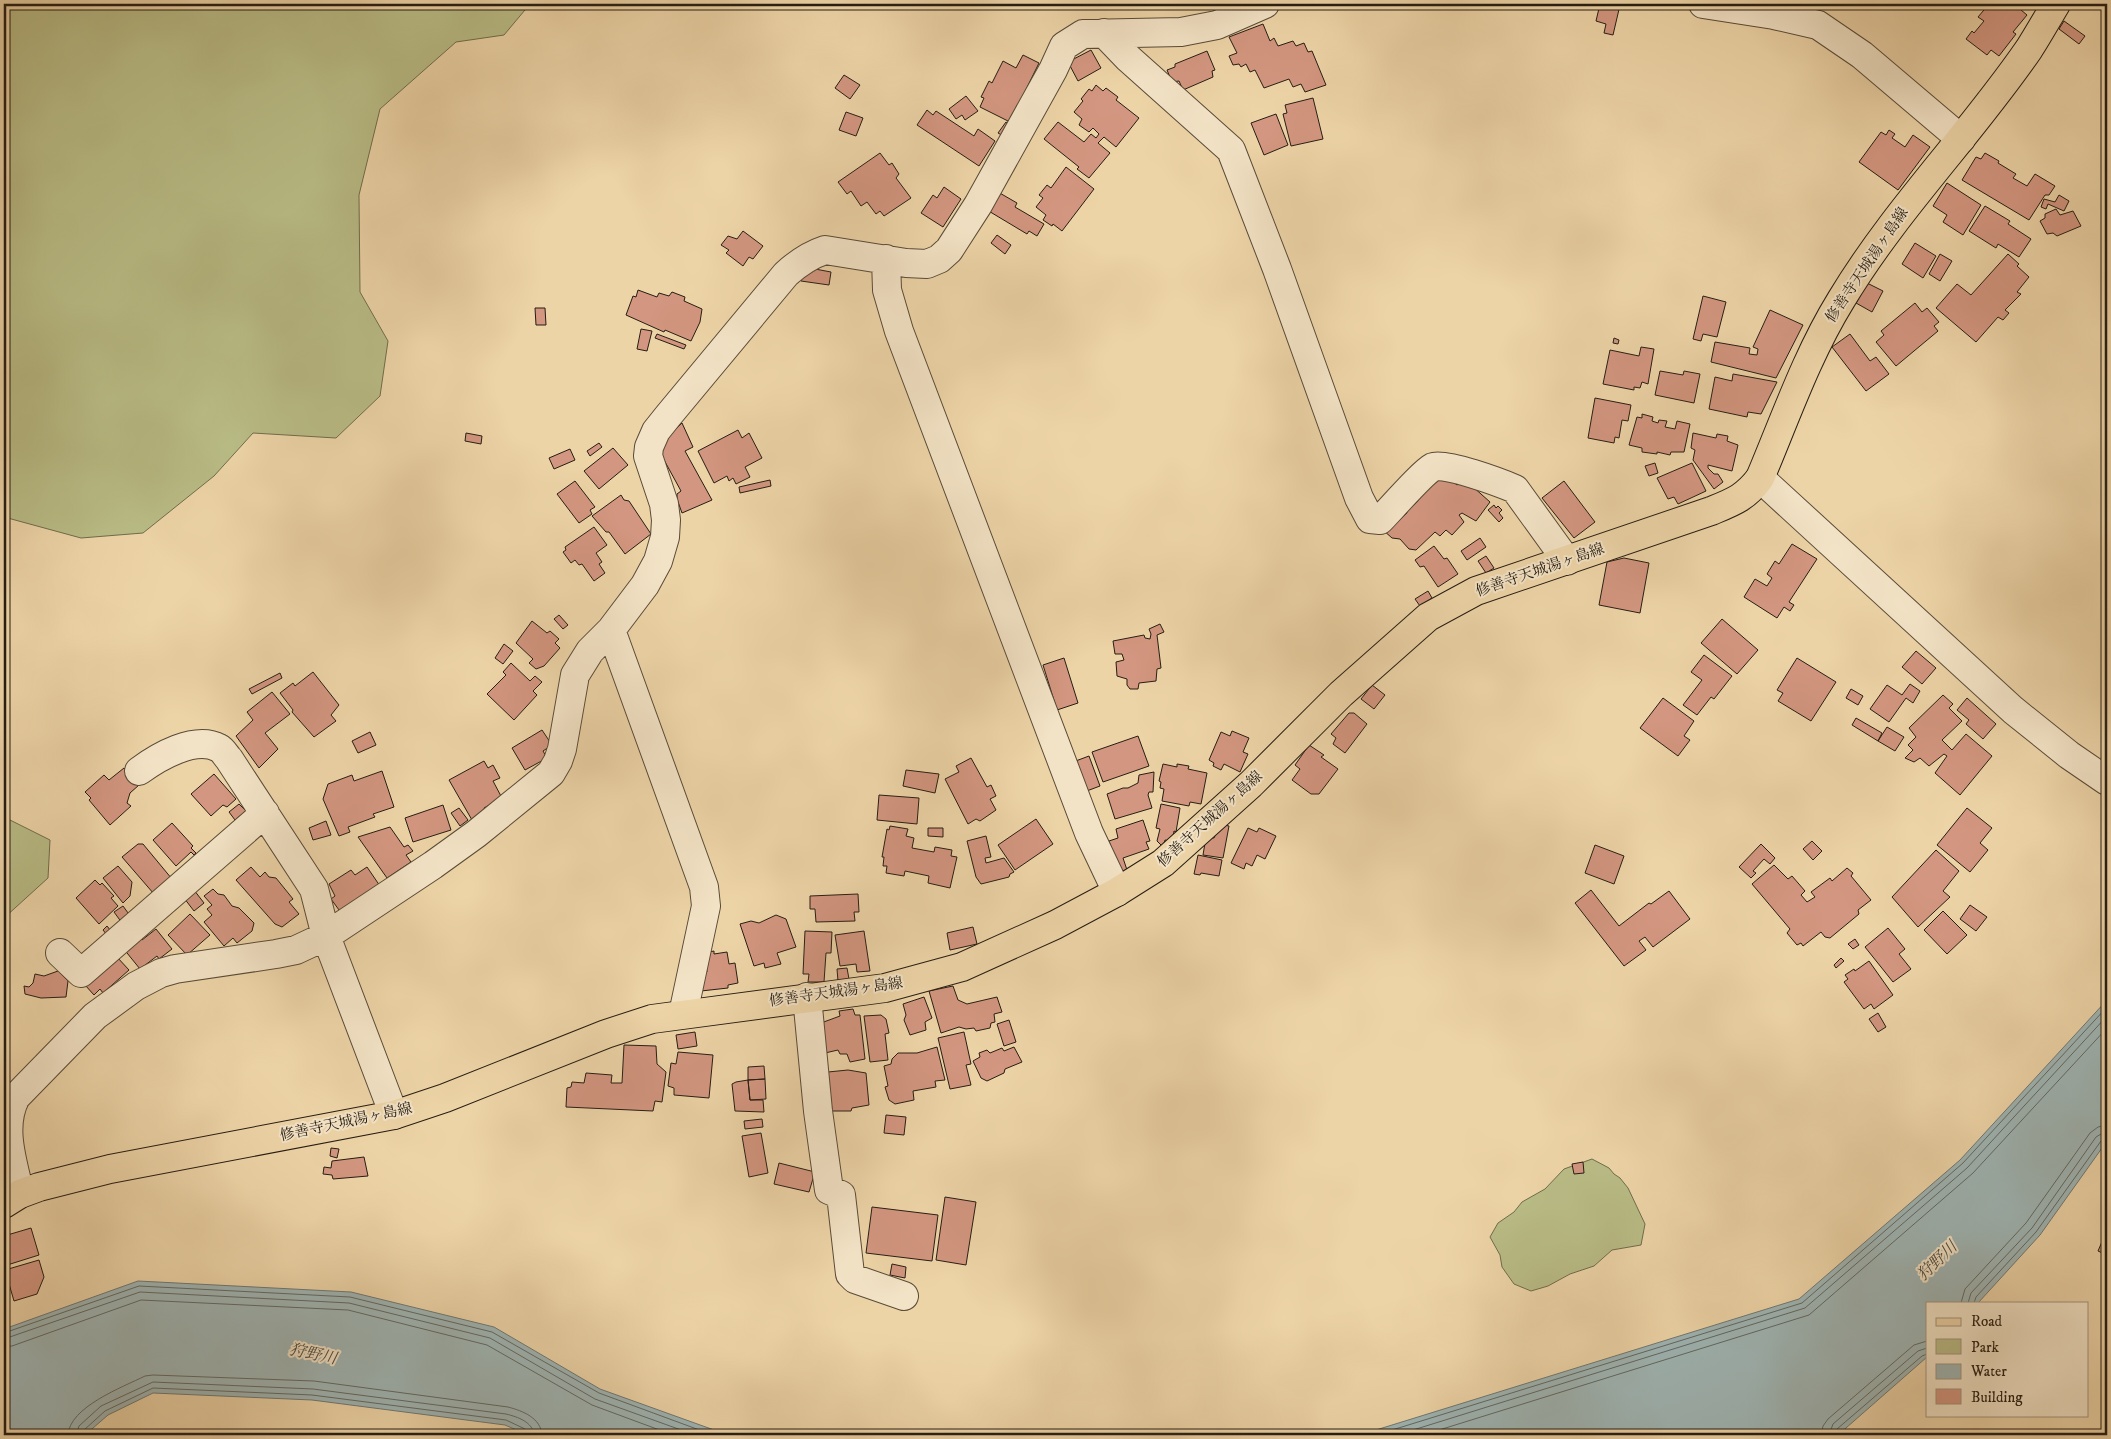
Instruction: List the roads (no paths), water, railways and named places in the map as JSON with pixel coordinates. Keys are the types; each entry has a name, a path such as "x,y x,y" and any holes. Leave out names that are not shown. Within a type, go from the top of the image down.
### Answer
{"main road":[{"name":"修善寺天城湯ヶ島線","path":"12,1199 39,1187 110,1169 394,1115 489,1082 606,1034 652,1018 885,988 962,967 1055,925 1117,892 1163,863 1251,784 1341,694 1428,617 1476,590 1567,561 1740,499 1752,489 1760,478 1820,338 1841,299 1897,218 1961,139 2029,49 2056,4"}],"street":[{"path":"12,1199 6,1130 12,1104 21,1091 95,1016 136,986 161,973 193,965 233,962 296,950 326,936 476,834 551,773 562,749 575,675 590,651 611,630 645,584 658,561 665,537 664,504 648,456 648,447 656,431 786,274 796,265 825,250 928,264 940,258 949,250 978,205 1053,70 1064,46 1083,34 1181,32 1217,25 1265,4"},
{"path":"1703,4 1818,25 1862,54 1961,139"},
{"path":"1104,33 1128,58 1231,150 1277,269 1359,498 1370,519 1380,520 1430,468 1442,466 1503,483 1515,489 1567,561"},
{"path":"886,259 887,290 899,331 1085,824 1117,892"},
{"path":"1760,478 2013,710 2069,755 2107,781"},
{"path":"611,630 704,888 706,906 683,1014"},
{"path":"139,771 171,752 194,745 219,748 230,759 314,889 326,936 394,1115"},
{"path":"60,953 81,973 265,813"},
{"path":"807,997 818,1111 829,1190 842,1195 850,1274 855,1279 904,1296"}],"water":[{"name":"狩野川","path":"2107,1000 2107,1141 2040,1235 1979,1302 1926,1302 1926,1358 1838,1435 1349,1435 1363,1434 1799,1299 1960,1160"},
{"name":"狩野川","path":"138,1281 351,1292 494,1327 600,1389 728,1435 528,1435 505,1425 312,1400 153,1393 108,1415 85,1435 4,1435 4,1329"}]}
